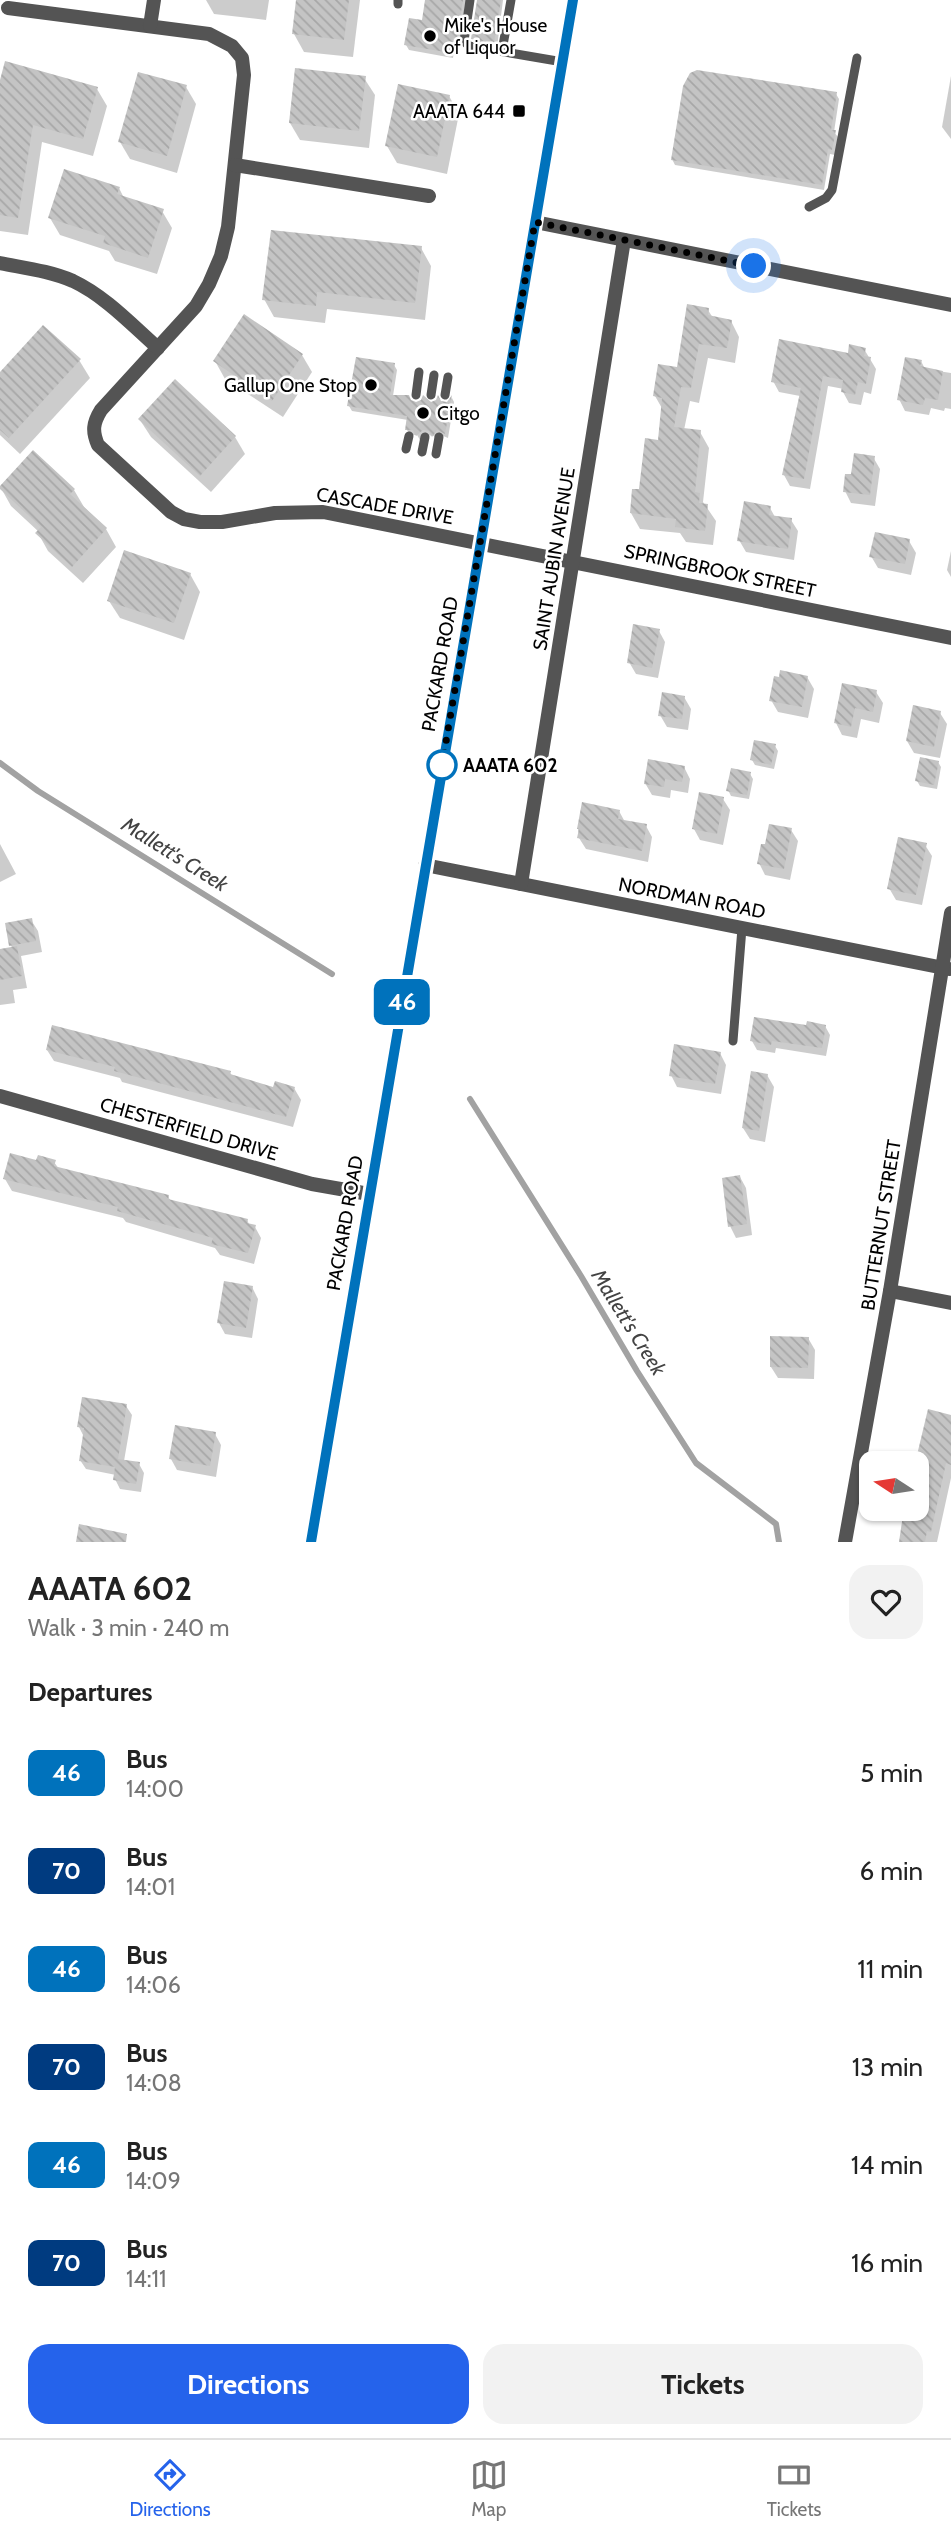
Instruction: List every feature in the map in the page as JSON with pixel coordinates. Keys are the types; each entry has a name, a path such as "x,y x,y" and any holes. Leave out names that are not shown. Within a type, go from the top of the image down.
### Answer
{"main road":[{"name":"PACKARD ROAD","path":"311,1542 573,0"}],"street":[{"path":"150,26 154,0"},
{"name":"CASCADE DRIVE","path":"8,8 208,34 232,46 242,58 244,75 235,165 228,227 221,256 196,306 101,410 94,422 93,434 98,445 171,512 200,522 222,523 275,513 323,512 480,543"},
{"path":"235,165 429,196"},
{"path":"535,222 951,305"},
{"name":"SAINT AUBIN AVENUE","path":"521,884 624,240"},
{"path":"0,263 37,270 75,282 100,298 158,348"},
{"name":"SPRINGBROOK STREET","path":"480,543 951,638"},
{"name":"NORDMAN ROAD","path":"425,865 947,969"},
{"name":"BUTTERNUT STREET","path":"845,1542 947,969 951,914"},
{"name":"CHESTERFIELD DRIVE","path":"0,1096 312,1184 369,1194"},
{"path":"890,1291 951,1303"}],"lane":[{"path":"470,0 471,14 464,41 467,44 563,62"},
{"path":"502,51 503,19 511,0"},
{"path":"809,207 826,198 832,190 857,58"},
{"path":"416,395 419,372"},
{"path":"431,395 434,375"},
{"path":"445,395 448,377"},
{"path":"406,449 409,436"},
{"path":"422,452 425,436"},
{"path":"436,454 439,437"},
{"path":"733,1041 742,928"}],"building":[{"path":"296,0 349,0 344,40 292,34"},
{"name":"Mike's House of Liquor","path":"425,0 463,0 457,39 453,38 451,53 404,45 409,18 422,20"},
{"path":"477,0 501,0 494,43 471,39"},
{"path":"5,61 98,87 83,139 33,125 18,218 0,215 0,80"},
{"path":"295,68 366,76 359,131 289,123"},
{"path":"697,70 837,92 831,130 836,130 832,150 828,149 822,185 671,160 683,86 690,73"},
{"path":"138,72 187,85 167,156 118,142"},
{"path":"398,84 450,95 437,157 385,146"},
{"path":"64,169 120,187 117,194 164,209 148,258 103,243 105,236 48,218"},
{"path":"271,230 422,246 415,303 317,292 316,306 262,300"},
{"path":"687,304 709,308 708,315 732,320 727,348 699,344 691,388 681,387 674,427 701,430 695,492 700,493 699,503 708,504 705,531 675,527 676,519 630,513 632,489 639,489 645,438 658,440 662,398 653,396 658,364 677,367"},
{"path":"244,314 303,354 272,401 213,361"},
{"path":"43,325 81,359 9,438 0,430 0,372"},
{"path":"779,339 848,353 849,344 866,348 864,356 871,357 866,384 858,382 855,395 841,392 843,380 823,376 804,479 782,475 801,388 771,382"},
{"path":"356,357 395,363 390,395 409,395 411,400 416,402 421,400 423,395 431,402 436,400 438,395 441,401 447,402 452,395 445,434 437,430 432,437 429,431 423,430 416,436 413,430 405,430 407,416 347,406"},
{"path":"905,357 922,360 920,366 943,371 938,400 925,398 923,405 897,400"},
{"path":"175,379 236,436 200,476 138,419"},
{"path":"33,450 75,489 70,494 107,528 72,567 35,533 41,527 0,489"},
{"path":"854,453 875,456 870,495 843,492 845,474 851,474"},
{"path":"744,501 771,506 769,515 792,518 788,549 737,541"},
{"path":"875,532 910,539 905,564 869,557"},
{"path":"124,550 191,573 174,623 107,601"},
{"path":"633,624 660,629 652,668 627,663"},
{"path":"780,670 808,676 802,707 769,701 774,676 779,677"},
{"path":"842,683 877,690 873,712 855,708 851,727 834,723"},
{"path":"662,692 685,696 682,719 658,716"},
{"path":"913,705 941,711 934,747 906,741"},
{"path":"754,740 776,744 771,765 750,760"},
{"path":"920,757 939,761 934,785 915,781"},
{"path":"648,759 685,766 682,782 665,779 664,787 644,784"},
{"path":"731,768 751,772 747,795 726,791"},
{"path":"699,792 724,797 717,834 692,829"},
{"path":"582,802 620,810 618,819 647,824 642,851 577,838"},
{"path":"769,824 792,828 784,869 757,864"},
{"path":"898,837 927,843 916,895 887,889"},
{"path":"32,918 36,941 9,946 5,923"},
{"path":"17,946 22,976 0,980 0,949"},
{"path":"754,1017 806,1025 807,1021 826,1025 822,1048 772,1041 771,1045 750,1041"},
{"path":"52,1025 231,1071 230,1074 273,1087 275,1081 295,1087 286,1117 114,1071 115,1067 46,1050"},
{"path":"674,1044 721,1052 715,1084 669,1076"},
{"path":"751,1071 768,1074 759,1131 742,1128"},
{"path":"10,1153 36,1160 38,1155 56,1160 54,1166 169,1195 168,1199 248,1219 247,1223 256,1225 248,1253 211,1244 213,1238 117,1211 118,1207 3,1179"},
{"path":"740,1175 747,1224 728,1227 722,1178"},
{"path":"224,1281 253,1286 246,1328 217,1323"},
{"path":"770,1336 809,1337 808,1368 770,1367"},
{"path":"82,1397 127,1404 118,1459 140,1462 136,1484 113,1480 115,1467 79,1461 84,1428 77,1427"},
{"path":"928,1409 951,1415 951,1465 946,1463 931,1532 927,1531 925,1542 899,1542 902,1521 929,1521 929,1451 918,1451"},
{"path":"175,1425 216,1432 210,1466 169,1459"},
{"path":"79,1524 127,1534 126,1542 76,1542"}],"waterway":[{"name":"Mallett's Creek","path":"0,763 38,791 332,974"},
{"name":"Mallett's Creek","path":"470,1099 696,1463 776,1524 779,1542"}],"bus line":[{"name":"46","path":"311,1542 573,0"}],"place":[{"name":"Mike's House of Liquor","path":"430,36"},
{"name":"AAATA 644","path":"519,111"},
{"name":"Gallup One Stop","path":"371,385"},
{"name":"Citgo","path":"423,413"},
{"name":"AAATA 602","path":"442,765"}],"route":[{"path":"442,765 535,222 754,266"}]}
